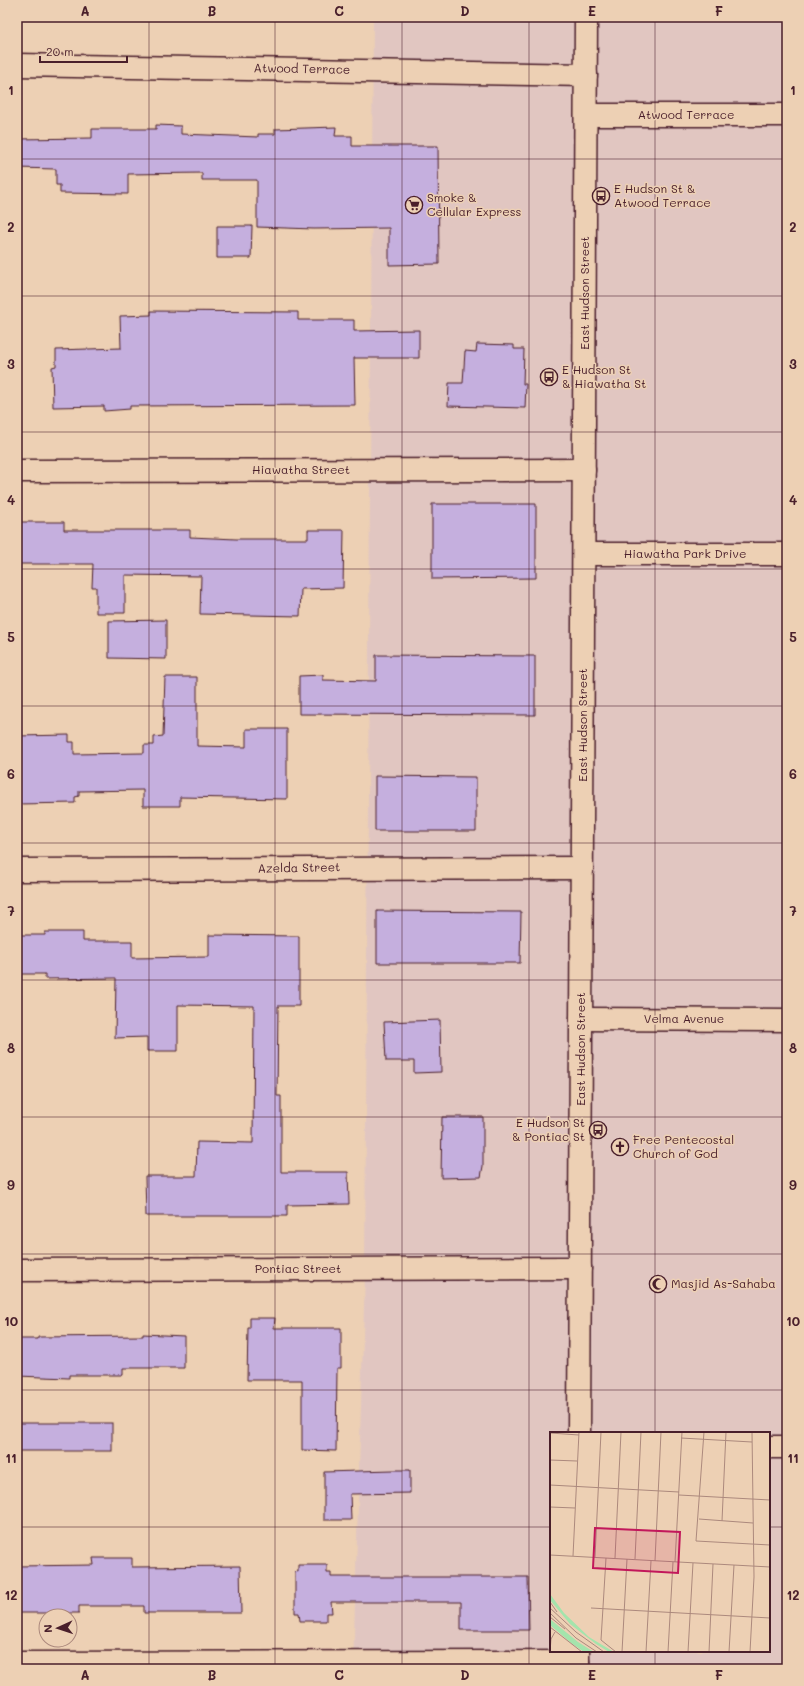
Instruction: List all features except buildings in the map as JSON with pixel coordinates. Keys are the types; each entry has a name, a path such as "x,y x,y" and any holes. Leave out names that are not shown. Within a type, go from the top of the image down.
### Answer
{"street":[{"name":"East Hudson Street","path":"579,1432 586,17"},
{"name":"Atwood Terrace","path":"17,65 586,75"},
{"name":"Atwood Terrace","path":"586,115 787,115"},
{"name":"Hiawatha Street","path":"17,471 584,470"},
{"name":"Hiawatha Park Drive","path":"584,554 787,554"},
{"name":"Azelda Street","path":"17,870 582,868"},
{"name":"Velma Avenue","path":"581,1019 787,1020"},
{"name":"Pontiac Street","path":"17,1270 580,1268"},
{"path":"770,1447 787,1447"},
{"path":"17,1663 578,1661"}],"shaded area":[{"path":"373,17 787,17 787,1669 353,1669 365,1273"}],"place":[{"name":"E Hudson St & Atwood Terrace","path":"601,196"},
{"name":"Smoke & Cellular Express","path":"414,205"},
{"name":"E Hudson St & Hiawatha St","path":"549,377"},
{"name":"E Hudson St & Pontiac St","path":"598,1130"},
{"name":"Free Pentecostal Church of God","path":"620,1147"},
{"name":"Masjid As-Sahaba","path":"658,1284"}]}
